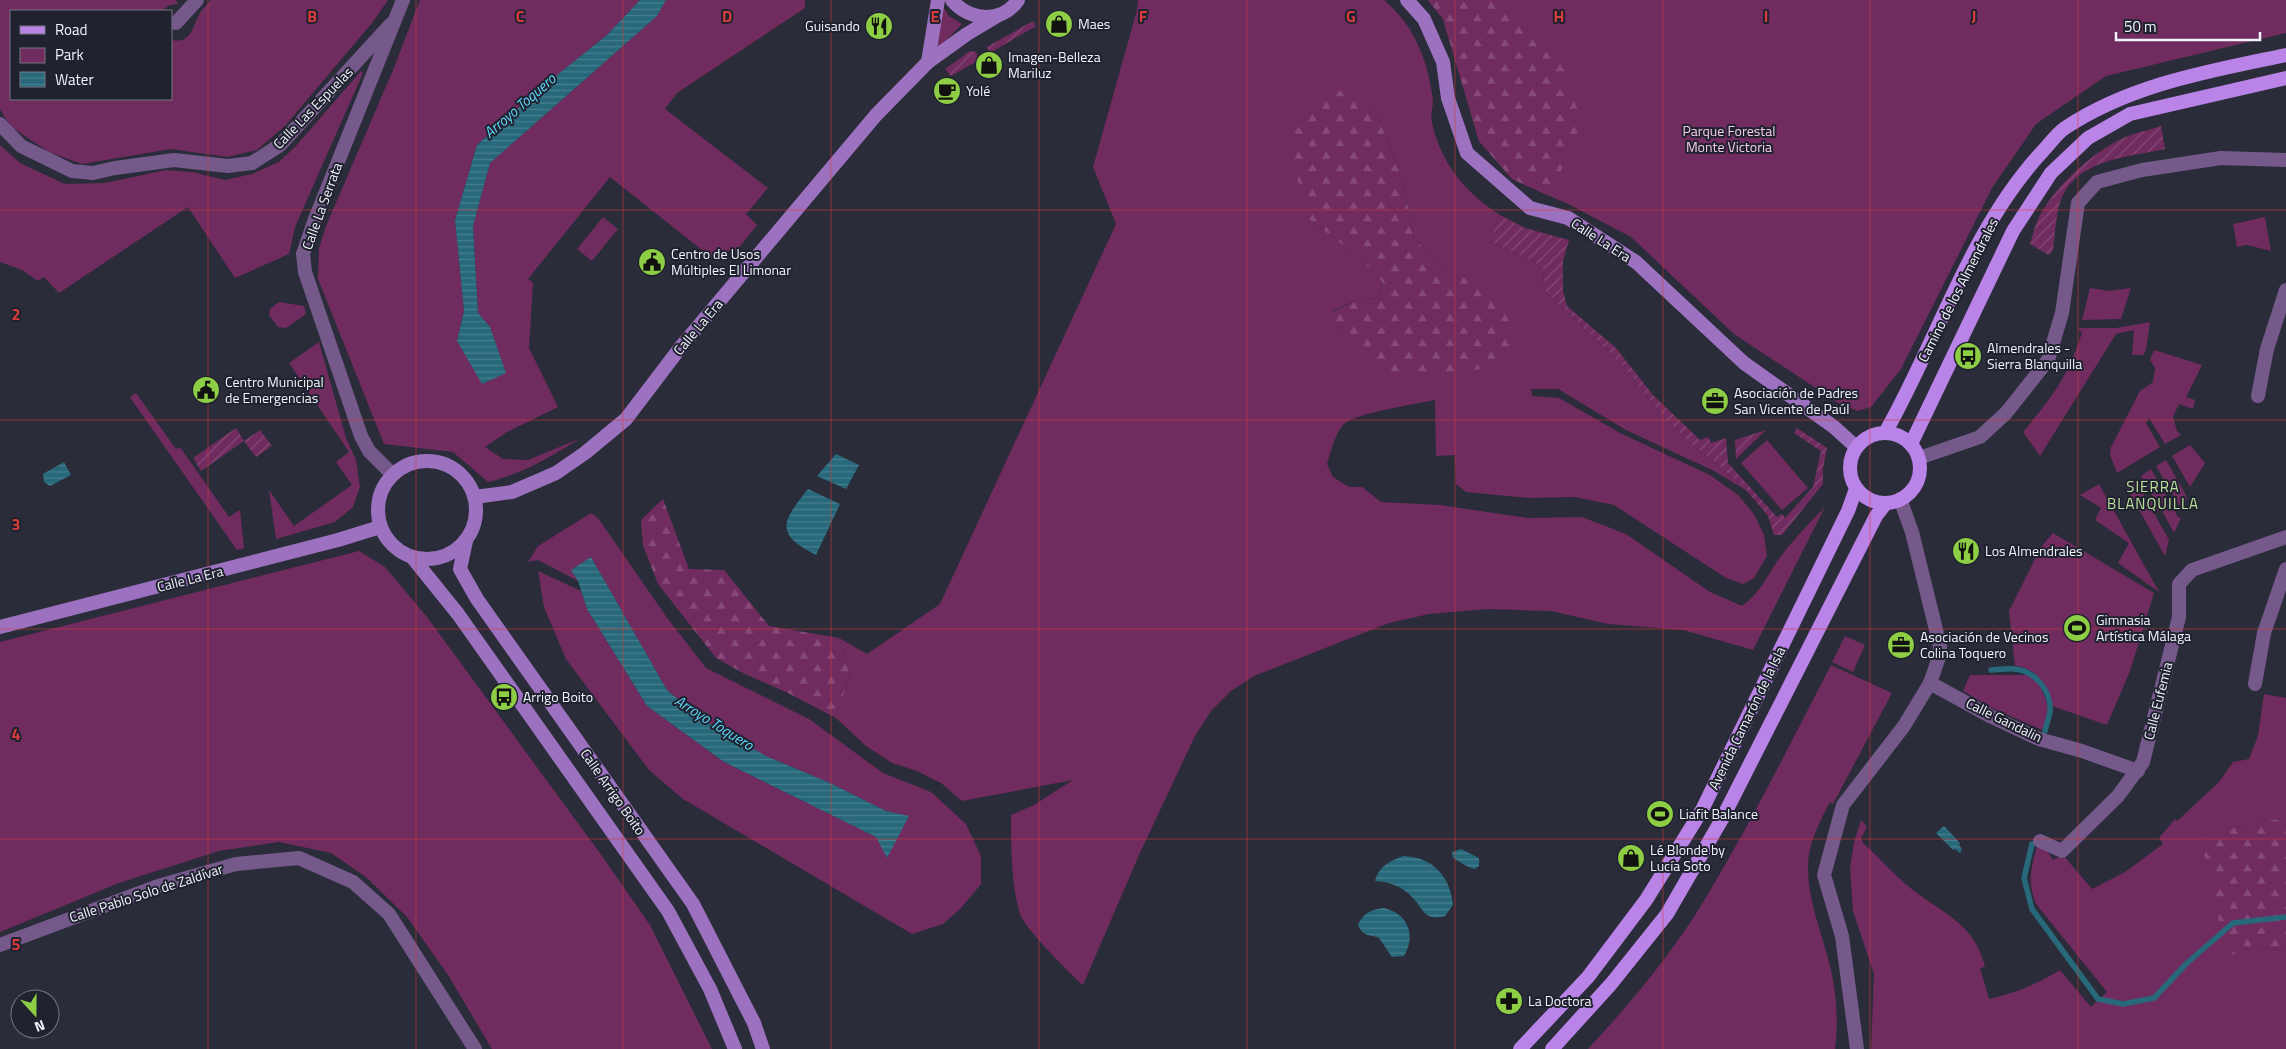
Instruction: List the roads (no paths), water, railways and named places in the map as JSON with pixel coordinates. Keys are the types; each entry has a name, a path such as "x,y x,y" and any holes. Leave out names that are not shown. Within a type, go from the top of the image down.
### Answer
{"main road":[{"path":"928,62 938,0"},
{"path":"952,0 962,10 974,16 986,18 997,16"},
{"name":"Calle La Era","path":"1407,0 1424,19 1443,62 1448,98 1467,153 1530,208 1568,218 1636,262 1744,363 1834,427 1856,447"},
{"name":"Calle La Era","path":"475,497 512,492 556,473 585,454 626,419 680,348 876,115 928,62 967,34 1005,13 1019,1"},
{"name":"Camino de los Almendrales","path":"1884,432 1905,398 1975,251 2020,177 2063,129 2117,99 2184,77 2286,55"},
{"name":"Camino de los Almendrales","path":"1910,444 2013,231 2050,173 2088,138 2130,114 2286,78"},
{"path":"1884,432 1899,435 1910,444 1918,458 1919,474 1916,484 1910,493 1900,499 1886,503 1864,497 1856,489 1851,478 1850,462 1856,447 1864,439 1884,432"},
{"path":"423,460 440,462 456,469 468,481 475,497 476,520 466,541 449,554 428,560 412,557 399,551 387,540 380,527 377,508 382,490 392,474 406,465 423,460"},
{"name":"Avenida Camarón de la Isla","path":"1520,1049 1588,977 1646,900 1702,810 1848,511 1856,489"},
{"name":"Avenida Camarón de la Isla","path":"1552,1049 1611,984 1667,914 1722,819 1876,516 1886,503"},
{"name":"Calle La Era","path":"0,627 338,540 380,527"},
{"name":"Calle Arrigo Boito","path":"466,541 460,569 477,599 693,904 754,1023 763,1049"},
{"name":"Calle Arrigo Boito","path":"412,557 458,614 668,911 710,988 735,1049"}],"street":[{"path":"176,23 196,0"},
{"name":"Calle Las Espuelas","path":"0,124 21,146 72,171 93,173 174,160 228,166 252,163 280,145 397,18 403,0"},
{"name":"Calle La Serrata","path":"392,474 369,451 361,436 305,272 303,254 315,219 397,18"},
{"path":"1918,458 1980,437 2006,414 2048,360 2062,313 2078,202 2097,182 2142,170 2222,158 2286,160"},
{"path":"2258,396 2267,349 2286,290"},
{"path":"1857,1049 1858,1044 1842,936 1824,875 1842,805 1904,726 1930,683 1939,657 1940,646 1912,532 1900,499"},
{"name":"Calle Eufemia","path":"2040,841 2062,851 2118,796 2143,762 2179,617 2179,584 2192,570 2286,537"},
{"path":"2254,684 2264,634 2286,569"},
{"name":"Calle Gandalin","path":"1930,683 1990,716 2039,739 2082,751 2138,771"},
{"name":"Calle Pablo Solo de Zaldívar","path":"0,945 158,886 236,864 299,858 353,882 389,914 475,1049"}],"water":[{"path":"640,0 666,0 657,16 490,163 473,226 478,313 490,327 506,373 482,384 457,341 464,311 455,220 477,145 537,91 607,35"},
{"path":"836,454 859,465 846,489 817,476"},
{"path":"64,462 71,475 50,486 44,482 43,474"},
{"path":"808,489 840,504 816,555 793,540 786,526 788,518"},
{"path":"591,557 667,690 703,720 766,756 830,783 886,811 909,816 887,858 876,837 724,762 647,706 587,609 578,581 571,570"},
{"path":"1944,826 1960,843 1959,845 1962,849 1960,853 1955,849 1953,850 1936,833"},
{"path":"1461,849 1479,858 1479,866 1475,869 1453,858 1452,852"},
{"path":"1403,856 1413,857 1431,864 1444,877 1453,905 1445,916 1432,917 1428,915 1411,896 1399,887 1375,881 1382,868 1389,862"},
{"path":"1384,908 1399,915 1408,926 1410,940 1404,956 1392,957 1379,938 1367,935 1358,925 1362,917 1368,912"}],"waterway":[{"path":"1991,670 2022,670 2041,683 2050,704 2045,731"},
{"path":"2032,844 2024,878 2032,909 2098,999 2123,1004 2154,998 2187,963 2233,923 2286,917"}],"place":[{"name":"Maes","path":"1059,24"},
{"name":"Guisando","path":"879,26"},
{"name":"Imagen-Belleza Mariluz","path":"989,65"},
{"name":"Yolé","path":"947,91"},
{"name":"Centro de Usos Múltiples El Limonar","path":"652,262"},
{"name":"Almendrales - Sierra Blanquilla","path":"1968,356"},
{"name":"Centro Municipal de Emergencias","path":"206,390"},
{"name":"Asociación de Padres San Vicente de Paúl","path":"1715,401"},
{"name":"Los Almendrales","path":"1966,551"},
{"name":"Gimnasia Artística Málaga","path":"2077,628"},
{"name":"Asociación de Vecinos Colina Toquero","path":"1901,645"},
{"name":"Arrigo Boito","path":"504,697"},
{"name":"Liafit Balance","path":"1660,814"},
{"name":"Lé Blonde by Lucía Soto","path":"1631,858"},
{"name":"La Doctora","path":"1509,1001"}],"district":[{"name":"SIERRA BLANQUILLA","path":"2153,496"}],"water label":[{"name":"Arroyo Toquero","path":"520,106"},
{"name":"Arroyo Toquero","path":"714,723"}],"park label":[{"name":"Parque Forestal Monte Victoria","path":"1729,140"}]}
